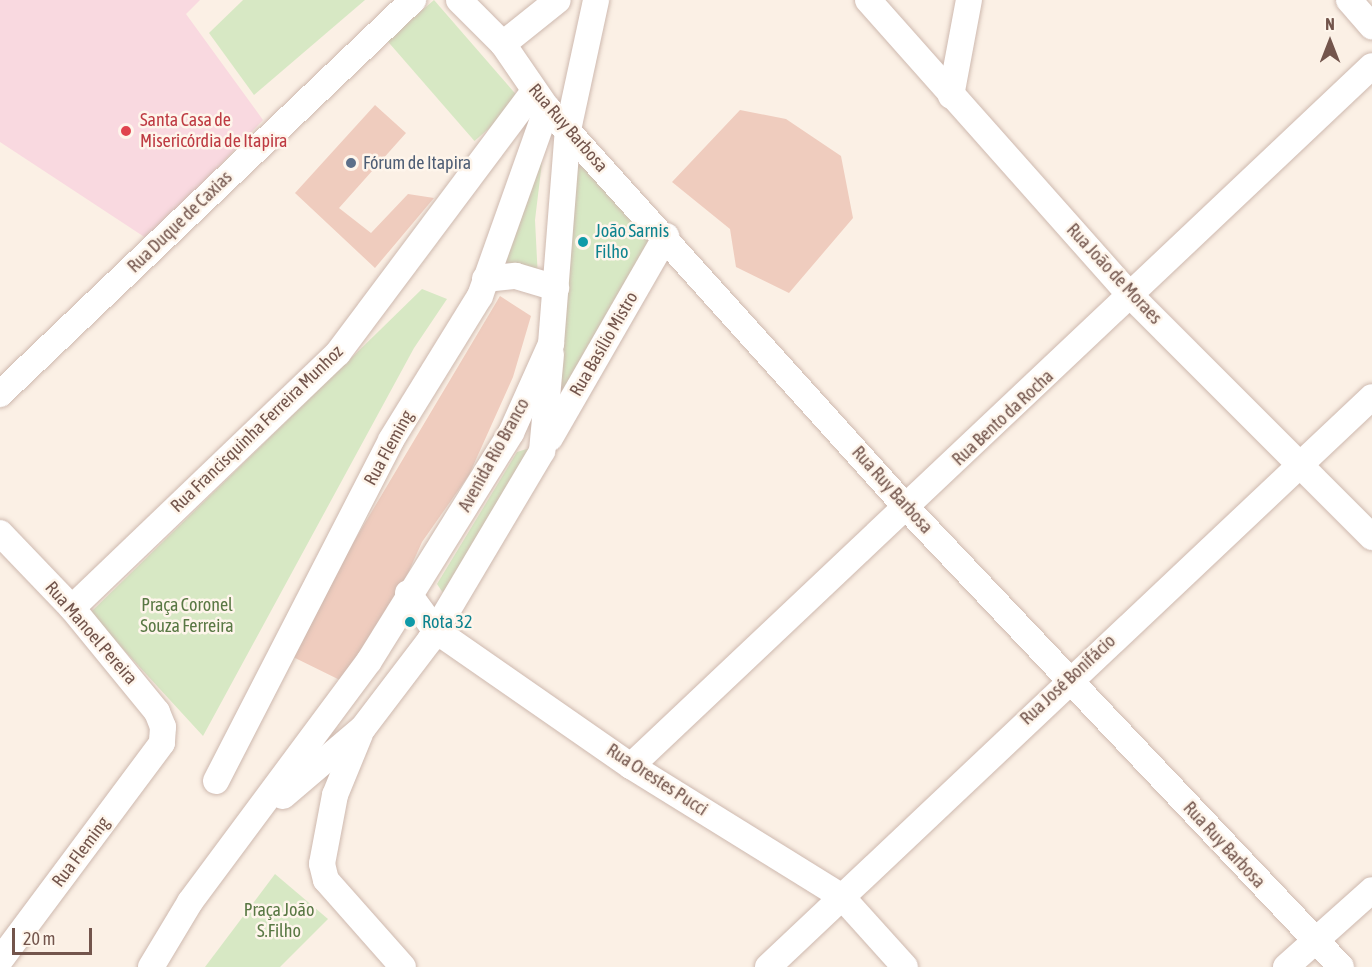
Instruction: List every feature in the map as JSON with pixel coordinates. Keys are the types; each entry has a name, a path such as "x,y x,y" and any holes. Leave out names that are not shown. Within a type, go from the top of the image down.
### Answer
{"street":[{"name":"Rua Duque de Caxias","path":"0,394 413,0"},
{"name":"Rua Ruy Barbosa","path":"459,0 503,44 540,100 666,236 906,507 1341,967"},
{"path":"503,44 558,0"},
{"name":"Avenida Rio Branco","path":"151,967 190,902 234,849 369,662 408,593 484,482 551,344 568,130 596,0"},
{"name":"Rua João de Moraes","path":"868,0 951,96 1133,297 1303,463 1372,537"},
{"path":"951,96 969,0"},
{"path":"1349,0 1372,26"},
{"name":"Rua Bento da Rocha","path":"631,765 1133,297 1372,66"},
{"name":"Rua Fleming","path":"216,781 392,440 485,279 540,100"},
{"name":"Rua Francisquinha Ferreira Munhoz","path":"72,608 338,353 540,100"},
{"name":"Rua Basílio Mistro","path":"363,728 435,630 666,236"},
{"path":"485,279 516,276 556,288"},
{"path":"542,451 551,344"},
{"name":"Rua José Bonifácio","path":"768,967 1069,678 1372,397"},
{"name":"Rua Manoel Pereira","path":"0,533 72,608 157,712 162,743"},
{"name":"Rua Orestes Pucci","path":"408,593 435,630 631,765 842,897 906,967"},
{"path":"259,815 363,728"},
{"path":"363,728 335,795 322,864 326,880 403,967"},
{"name":"Rua Fleming","path":"0,960 162,743"},
{"path":"1286,967 1372,890"}],"shaded area":[{"name":"Santa Casa de Misericórdia de Itapira","path":"0,0 200,0 186,14 263,120 149,240 0,142"}],"green space":[{"path":"243,0 365,0 254,95 209,33"},
{"path":"434,0 521,100 474,141 387,41"},
{"path":"572,143 657,236 550,429"},
{"path":"542,162 535,220 538,279 496,270 531,165"},
{"name":"Praça Coronel Souza Ferreira","path":"422,289 447,299 414,348 203,736 90,613"},
{"path":"530,448 443,593 437,584 517,452"},
{"name":"Praça João S.Filho","path":"275,874 328,919 280,967 205,967"}],"building":[{"name":"Fórum de Itapira","path":"375,105 406,133 339,208 371,233 408,194 434,198 375,268 295,193"},
{"path":"740,110 786,119 841,156 853,218 789,293 736,267 730,229 672,182"},
{"path":"500,296 531,316 513,377 469,475 422,542 386,622 348,684 287,654"}],"place":[{"name":"Santa Casa de Misericórdia de Itapira","path":"126,131"},
{"name":"Fórum de Itapira","path":"351,163"},
{"name":"João Sarnis Filho","path":"583,242"},
{"name":"Rota 32","path":"410,622"}]}
